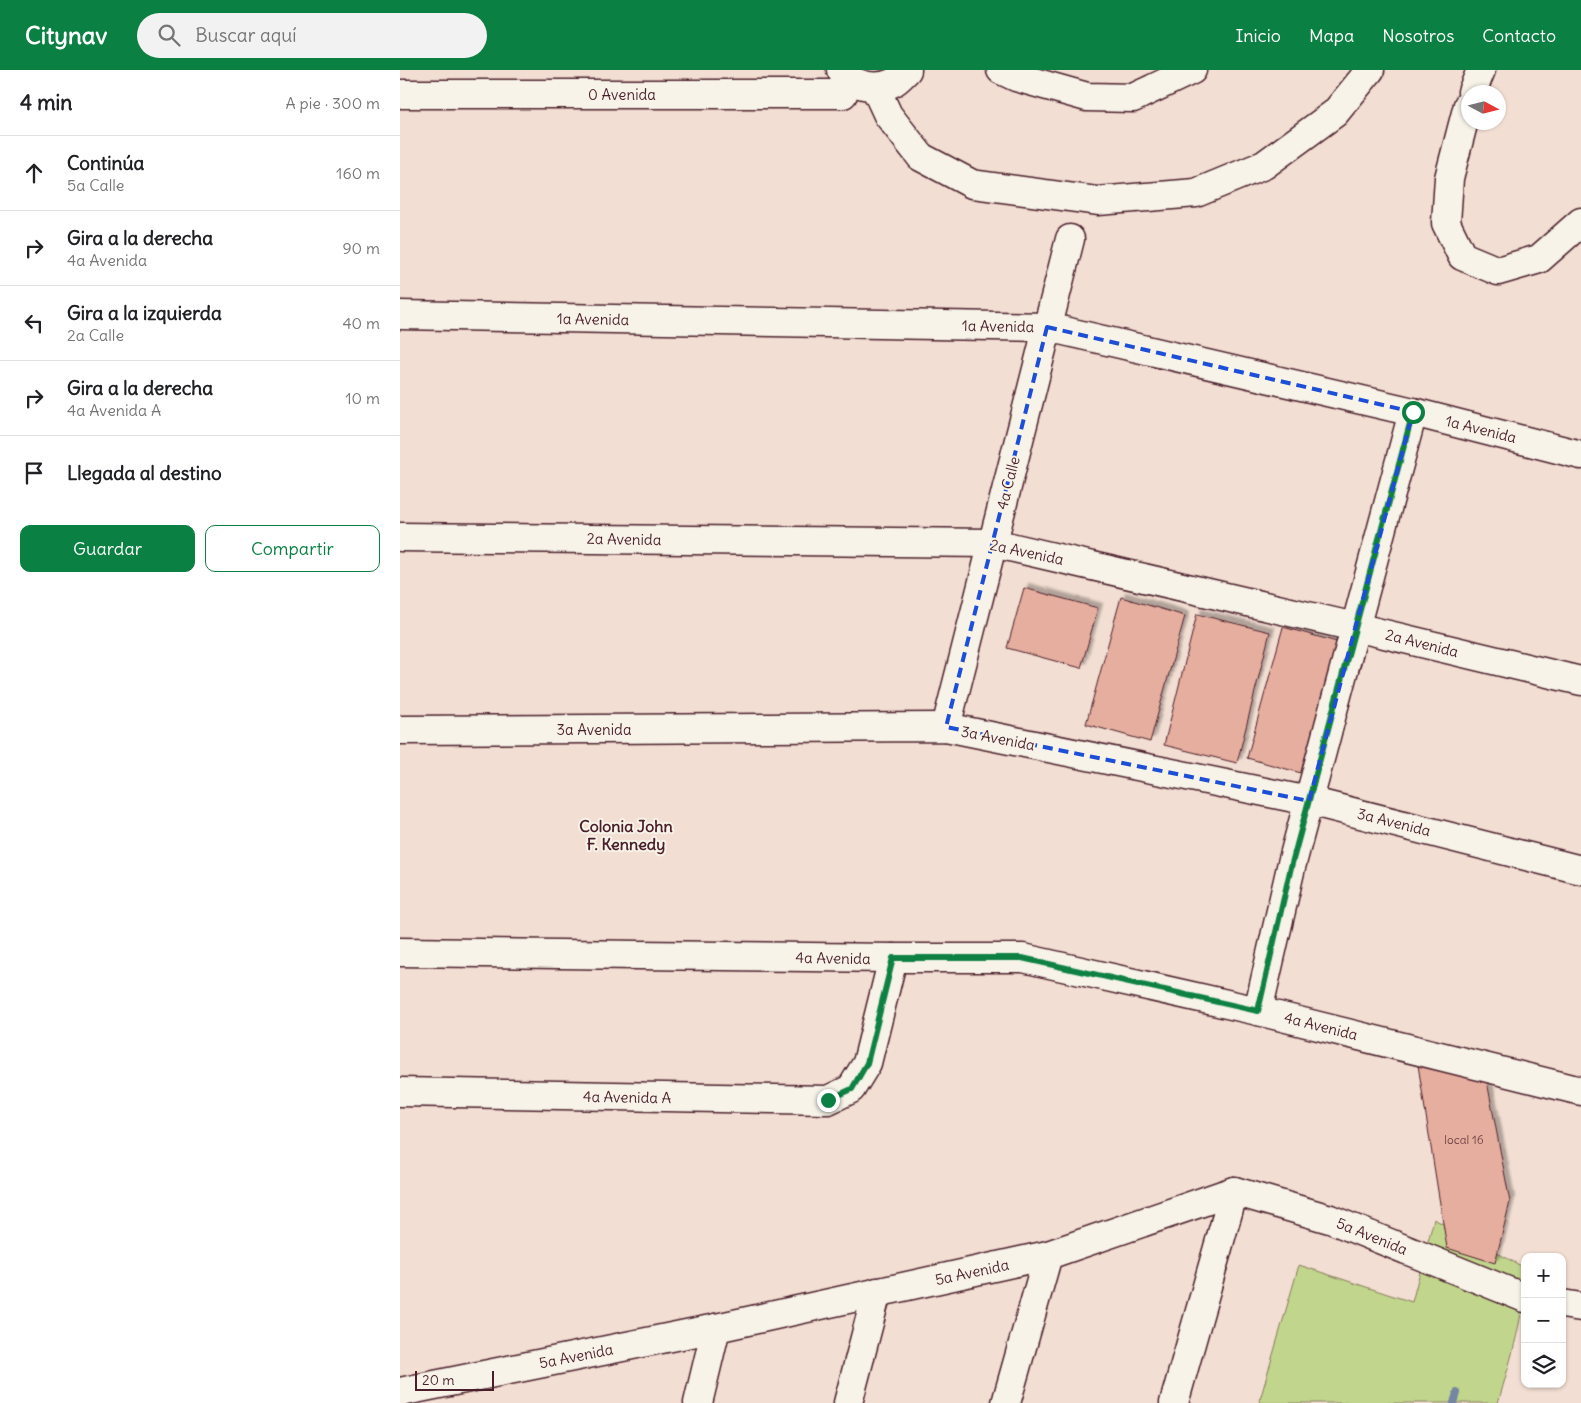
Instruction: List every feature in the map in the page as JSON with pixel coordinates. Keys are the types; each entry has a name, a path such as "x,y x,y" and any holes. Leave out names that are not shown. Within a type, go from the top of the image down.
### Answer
{"street":[{"path":"842,82 843,73 858,84 875,87 893,83 907,70"},
{"path":"1011,72 1087,97 1132,98 1192,70"},
{"path":"875,87 888,115 922,157 972,184 1098,201 1196,193 1264,165 1335,113 1370,70"},
{"path":"1475,85 1481,70"},
{"name":"0 Avenida","path":"400,94 842,82"},
{"path":"1461,130 1449,178 1446,223 1462,256 1498,271 1539,259 1581,222"},
{"name":"4a Calle","path":"946,728 1070,239"},
{"name":"1a Avenida","path":"400,315 1047,327 1413,412 1581,454"},
{"path":"1258,1011 1291,867 1413,412"},
{"name":"2a Avenida","path":"400,537 993,543 1581,681"},
{"name":"3a Avenida","path":"400,730 946,728 1309,801 1581,870"},
{"name":"4a Avenida","path":"400,952 1022,958 1258,1011 1581,1091"},
{"name":"4a Avenida A","path":"400,1092 828,1100 852,1089 867,1063 893,958"},
{"path":"1174,1403 1234,1191"},
{"name":"5a Avenida","path":"400,1392 716,1328 1048,1255 1234,1191 1330,1219 1521,1296"},
{"path":"1006,1403 1048,1255"},
{"path":"848,1403 878,1292"},
{"path":"1566,1304 1581,1306"},
{"path":"698,1403 716,1328"}],"highlighted area":[{"path":"1047,327 1413,412 1309,801 946,727"}],"green space":[{"path":"1434,1219 1521,1266 1521,1314 1498,1403 1259,1403 1299,1265 1412,1302"}],"building":[{"path":"1024,588 1098,608 1081,668 1007,648"},
{"path":"1121,597 1185,616 1150,742 1086,724"},
{"path":"1197,614 1270,632 1237,763 1164,745"},
{"path":"1283,627 1337,642 1301,773 1247,758"},
{"path":"1418,1065 1486,1076 1510,1202 1495,1263 1447,1248"}],"waterway":[{"path":"1454,1403 1457,1393"}],"district":[{"name":"Colonia John F. Kennedy","path":"626,835"}],"route":[{"path":"828,1100 852,1089 867,1063 893,958 1022,958 1258,1011 1291,867 1413,412"}]}
